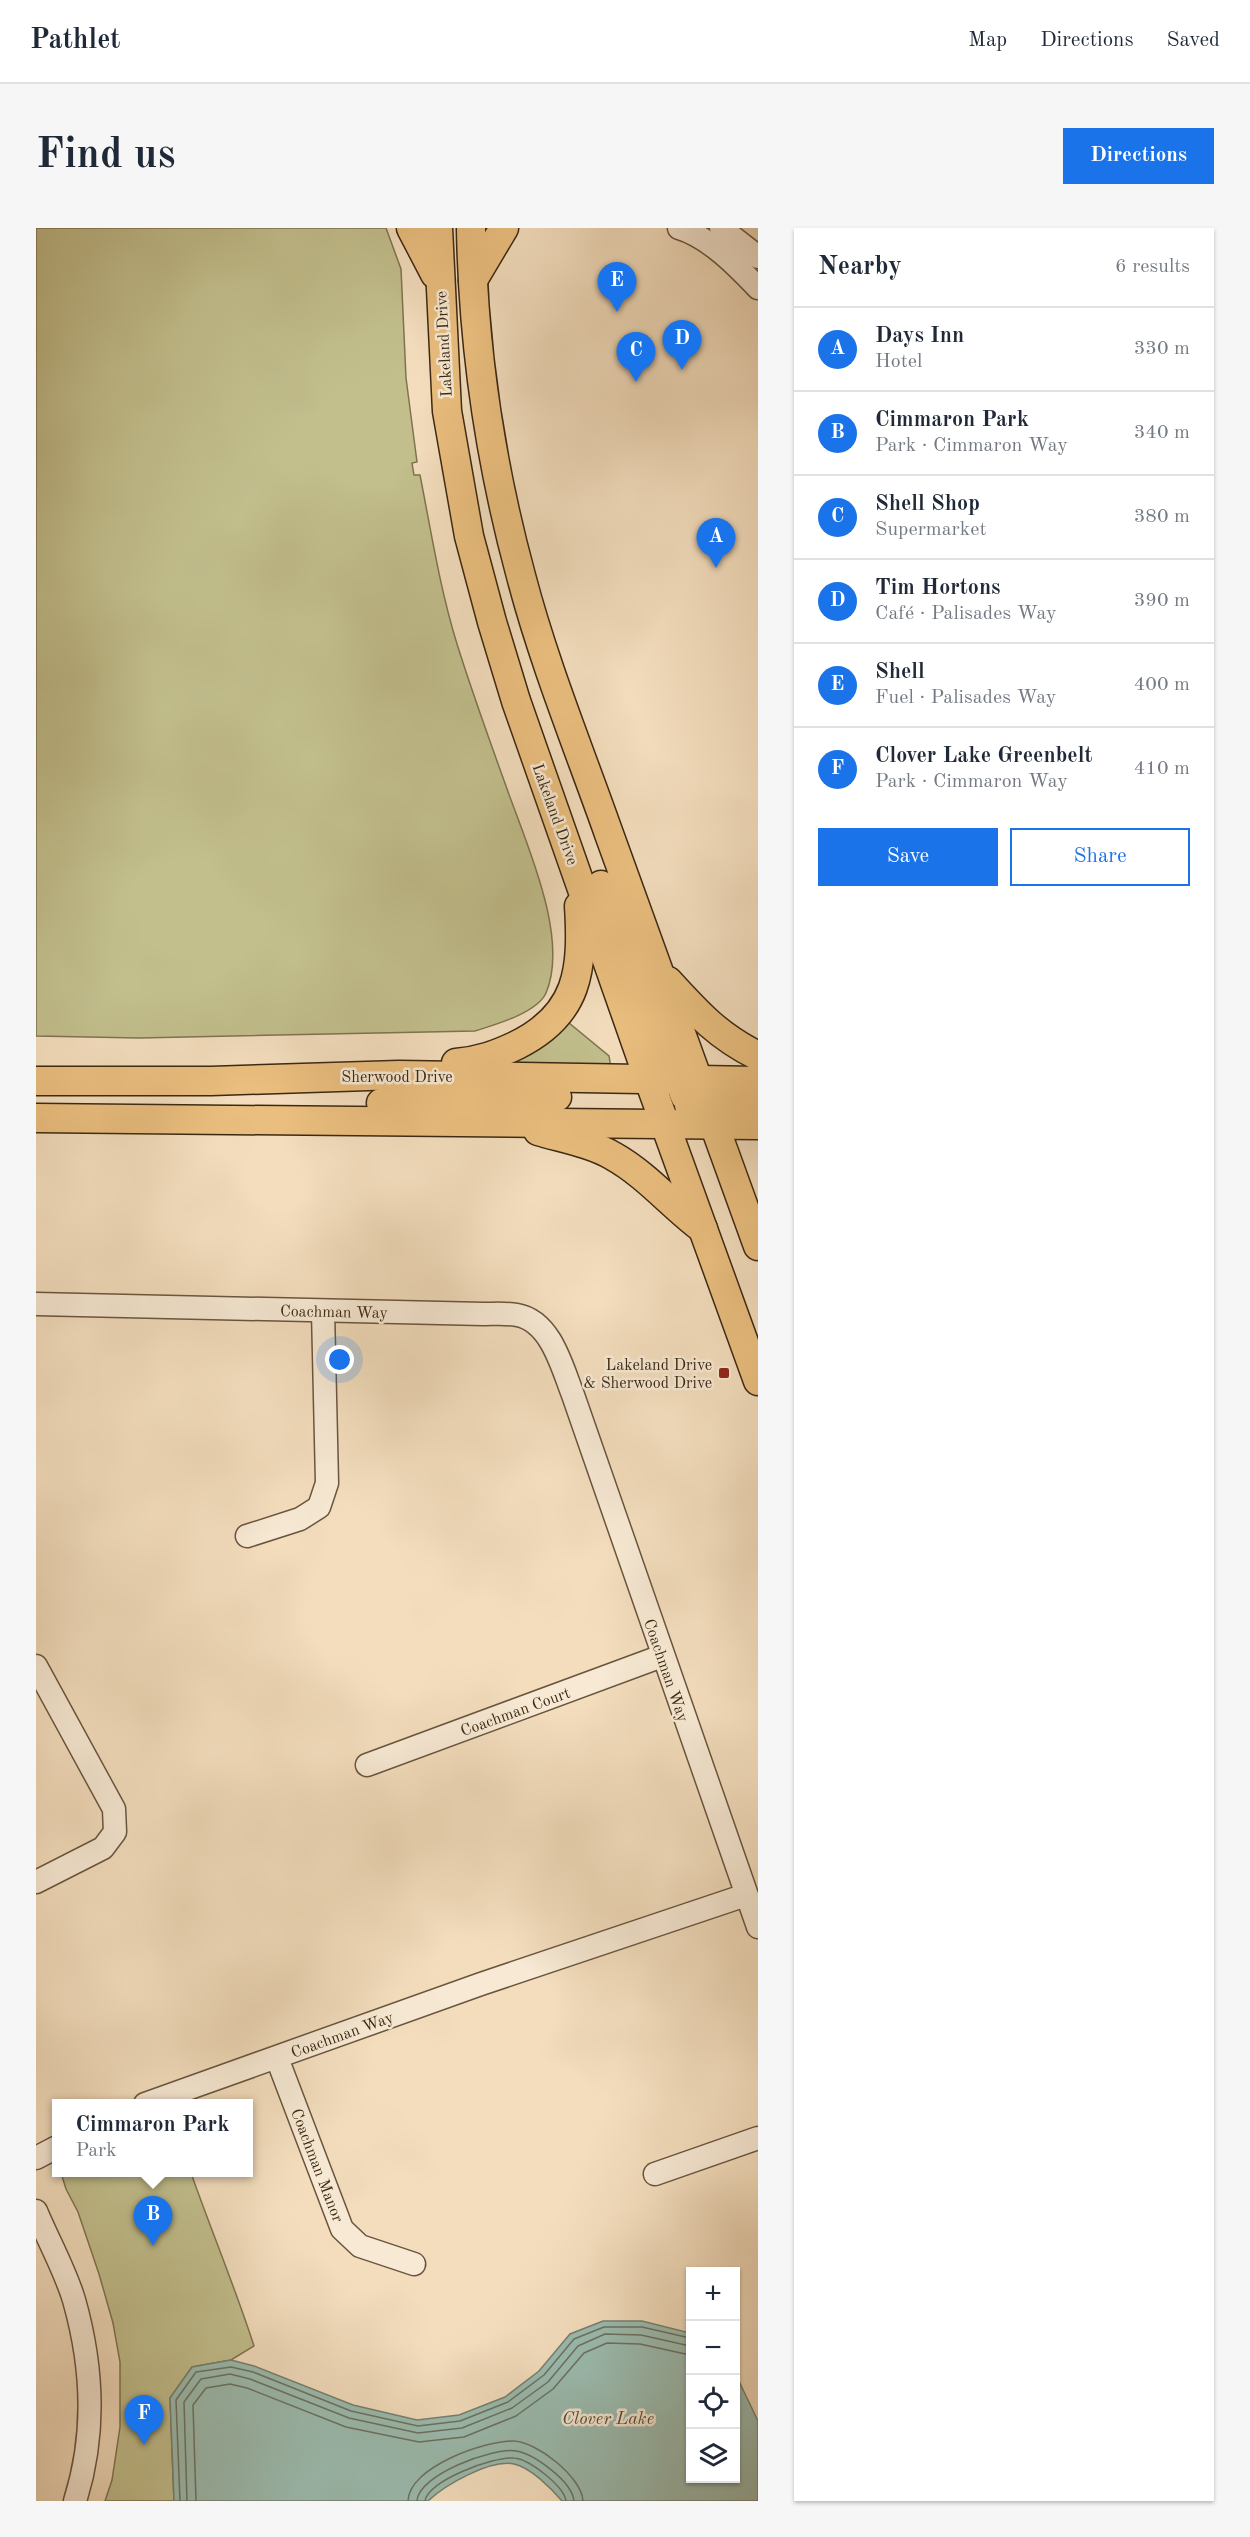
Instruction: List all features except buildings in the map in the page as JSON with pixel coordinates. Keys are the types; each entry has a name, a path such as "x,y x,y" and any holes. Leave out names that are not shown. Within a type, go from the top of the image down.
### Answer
{"main road":[{"path":"411,228 439,283"},
{"name":"Lakeland Drive","path":"438,228 447,411 469,536 492,622 535,755 656,1101 758,1382"},
{"name":"Lakeland Drive","path":"471,228 472,281 486,417 501,495 521,578 561,699 659,970 695,1097 758,1246"},
{"path":"472,281 504,228"},
{"path":"535,755 572,810 695,1097 758,1104"},
{"path":"399,1075 494,1057 543,1030 562,1010 575,985 580,945 579,904 569,848"},
{"path":"659,970 699,1016 724,1038 758,1056"},
{"name":"Sherwood Drive","path":"36,1081 212,1081 399,1075 656,1101 695,1097 758,1125"},
{"name":"Sherwood Drive","path":"36,1118 510,1122 695,1097 758,1081"},
{"path":"291,1121 371,1104 528,1097 656,1101"},
{"path":"510,1122 610,1154 632,1168 680,1212 703,1229"}],"street":[{"path":"679,228 691,231 711,246 758,288"},
{"path":"721,228 758,257"},
{"name":"Coachman Way","path":"36,1304 518,1315 534,1322 545,1332 573,1395 746,1895 481,1984 157,2099"},
{"path":"247,1536 300,1519 319,1507 327,1483 323,1311"},
{"name":"Coachman Court","path":"367,1765 662,1656"},
{"path":"36,1666 114,1809 115,1832 103,1848 36,1882"},
{"path":"746,1895 758,1927"},
{"name":"Coachman Manor","path":"277,2058 342,2229 360,2246 414,2264"},
{"path":"655,2174 758,2138"},
{"path":"36,2158 52,2150"},
{"path":"36,2211 74,2300 89,2377 90,2436 75,2501"}],"shaded area":[{"path":"36,228 386,228 401,269 406,378 417,462 412,463 414,475 420,475 441,581 457,644 533,861 549,917 553,945 552,970 546,993 534,1007 475,1031 139,1038 36,1036"},
{"path":"564,1023 569,1023 609,1056 611,1068 516,1063"},
{"path":"62,2177 192,2177 247,2324 254,2346 231,2360 192,2367 170,2398 174,2501 105,2501 112,2480 120,2427 120,2362 113,2323 99,2274 78,2212"}],"water":[{"name":"Clover Lake","path":"603,2321 642,2321 686,2332 686,2483 740,2483 740,2383 758,2421 758,2501 562,2501 527,2469 504,2463 468,2475 428,2501 174,2501 170,2398 192,2367 231,2360 254,2366 353,2405 417,2420 459,2415 505,2397 539,2371 570,2334"}],"place":[{"name":"Shell","path":"617,312"},
{"name":"Tim Hortons","path":"682,370"},
{"name":"Shell Shop","path":"636,382"},
{"name":"Days Inn","path":"716,568"},
{"name":"Lakeland Drive & Sherwood Drive","path":"724,1373"},
{"name":"Cimmaron Park","path":"153,2246"},
{"name":"Clover Lake Greenbelt","path":"144,2445"}]}
